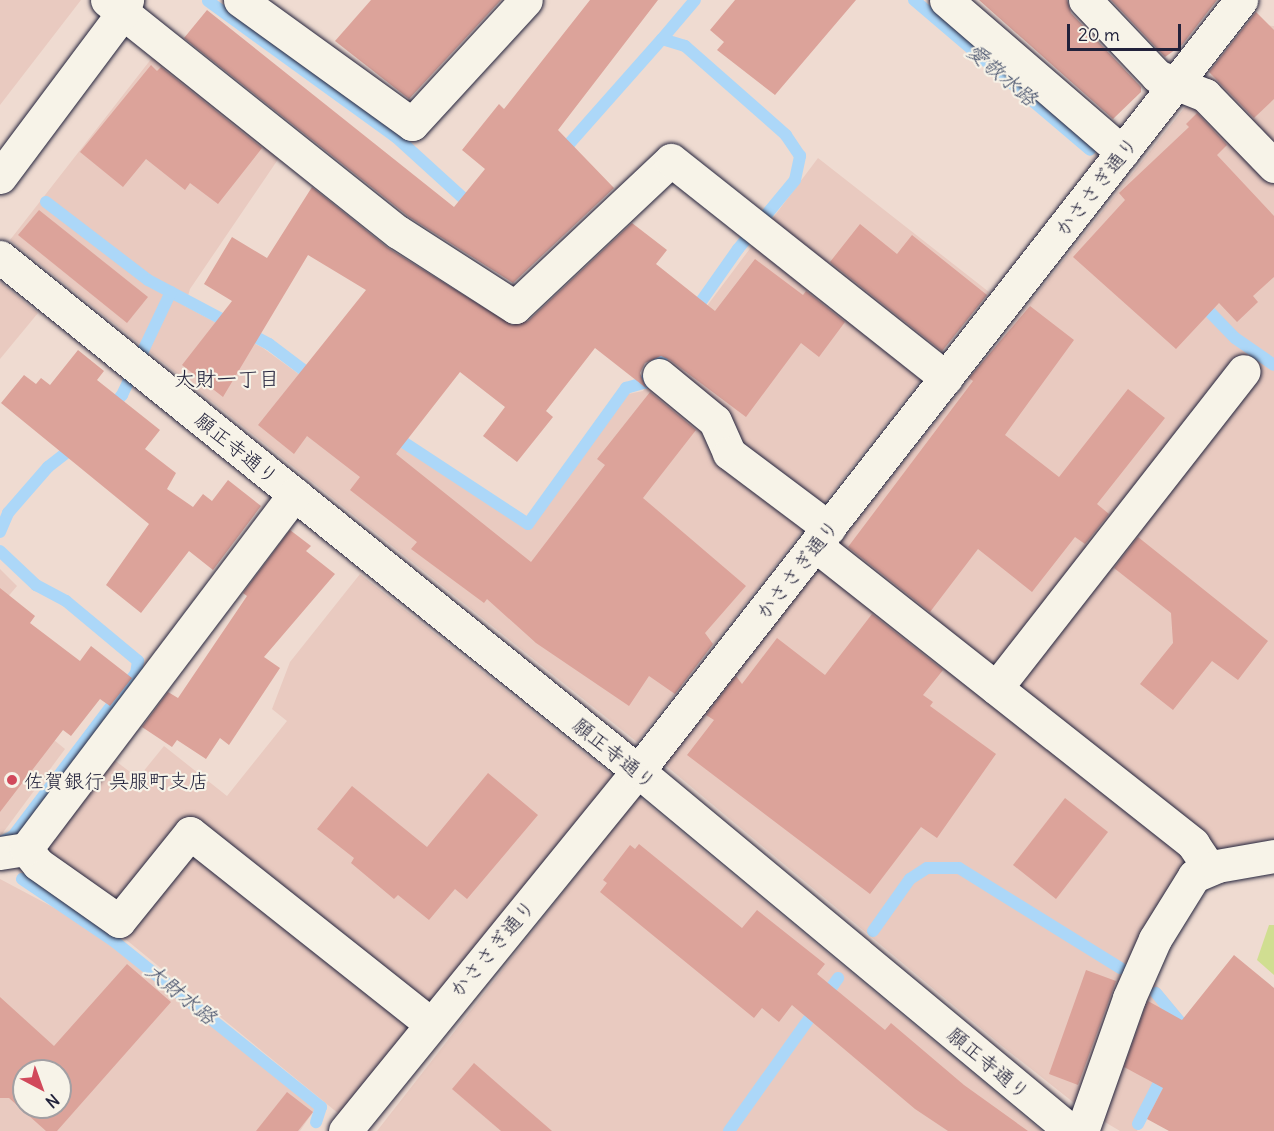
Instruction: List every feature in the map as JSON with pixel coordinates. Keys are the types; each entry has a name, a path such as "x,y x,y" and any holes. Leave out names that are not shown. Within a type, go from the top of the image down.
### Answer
{"street":[{"path":"240,0 412,124 526,0"},
{"path":"946,0 1122,152"},
{"path":"1085,0 1157,76 1205,95 1274,166"},
{"name":"かささぎ通り","path":"345,1131 430,1023 638,771 1240,0"},
{"path":"0,177 118,5 398,232 515,307 671,160 946,378"},
{"name":"願正寺通り","path":"0,257 638,771 1071,1131"},
{"path":"996,688 1244,371"},
{"path":"659,375 715,421 729,453 822,537 996,688 1193,844 1210,869"},
{"path":"294,494 13,851 38,864 119,921 190,833 430,1023"},
{"path":"1082,1131 1129,998 1155,939 1194,876 1210,869 1274,856"}],"shaded area":[{"path":"0,0 81,0 0,105"},
{"path":"1251,24 1274,26 1274,864 1200,888 1150,977 1192,1027 1137,1131 1120,1131 1078,1106 1002,1046 664,764"},
{"path":"155,54 281,155 190,289 185,306 263,348 363,421 529,530 623,395 643,391 818,158 989,292 637,742 10,240"},
{"path":"0,282 38,313 0,359"},
{"path":"0,569 17,586 0,606"},
{"path":"360,574 613,776 339,1114 124,938 25,864 113,759 138,778 164,746 227,796 287,721 272,709 290,662"},
{"path":"0,696 65,749 2,834 0,833"},
{"path":"638,796 1042,1131 377,1131"},
{"path":"0,879 81,922 315,1109 300,1131 0,1131"}],"green space":[{"path":"1269,925 1274,925 1274,975 1257,960"}],"building":[{"path":"371,0 501,0 409,99 335,41"},
{"path":"590,0 658,0 558,130 614,188 513,283 409,217 184,38 207,10 454,207 485,169 462,150 499,104 504,109"},
{"path":"735,0 856,0 775,95 717,50 724,42 710,30"},
{"path":"979,0 1067,0 1071,13 1141,87 1141,92 1113,119"},
{"path":"1111,0 1217,0 1182,45 1165,57"},
{"path":"1256,12 1274,30 1274,99 1254,118 1209,72"},
{"path":"151,65 157,71 161,67 262,148 218,204 190,183 185,190 146,159 123,187 80,152"},
{"path":"1197,113 1227,145 1217,155 1274,216 1274,277 1253,296 1258,302 1237,322 1219,303 1176,349 1073,257 1125,200 1119,193 1189,127 1186,124"},
{"path":"312,187 388,248 512,325 528,321 632,223 667,250 656,264 715,311 755,259 803,295 806,291 845,322 819,357 801,343 746,417 670,360 661,356 645,363 640,373 646,388 595,348 546,411 553,417 517,462 483,436 505,407 460,372 396,454 531,562 605,465 597,459 650,392 696,430 643,498 746,586 705,633 713,644 675,694 649,676 629,706 536,643 487,599 484,603 411,549 417,542 350,490 360,477 307,436 294,454 258,425 366,290 308,255 223,397 182,365 232,301 204,284 232,237 267,258"},
{"path":"39,210 148,297 127,323 18,235"},
{"path":"860,224 897,254 912,235 987,295 942,351 830,262"},
{"path":"1030,306 1074,340 1005,435 1059,477 1128,389 1165,418 1097,504 1109,514 1085,544 1075,537 1032,592 978,549 930,612 848,547 973,381 969,378"},
{"path":"78,350 104,371 97,380 160,430 145,449 176,473 167,489 193,507 203,494 212,501 228,480 261,506 213,570 189,551 141,613 106,585 149,524 1,403 24,375 36,384 41,378 50,385"},
{"path":"290,530 311,546 306,551 335,574 264,657 280,668 229,745 220,738 206,759 177,740 172,747 142,727 168,692 178,698 247,596 243,593"},
{"path":"1138,537 1268,641 1238,680 1212,661 1173,710 1140,684 1173,643 1171,613 1114,568"},
{"path":"0,588 35,616 30,623 80,661 91,646 132,678 110,706 100,699 71,736 63,730 0,812"},
{"path":"872,614 943,670 923,695 933,702 930,706 996,754 937,838 921,827 870,894 687,755 714,720 706,715 736,676 742,684 777,638 825,675"},
{"path":"488,773 538,815 467,899 455,889 429,920 398,895 394,899 351,863 354,858 317,829 352,786 427,847"},
{"path":"1065,798 1108,832 1056,899 1013,865"},
{"path":"639,844 742,928 757,910 825,964 817,974 885,1030 891,1023 964,1085 1028,1131 948,1131 915,1109 792,1005 779,1022 762,1008 754,1018 600,892 607,883 603,880 630,845 635,849"},
{"path":"1234,955 1274,988 1274,1131 1169,1131 1147,1119 1163,1088 1124,1067 1146,1005 1148,1001 1182,1020"},
{"path":"127,964 171,1002 72,1114 72,1059 12,1059 12,1101 9,1098 0,1098 0,997 54,1046"},
{"path":"1086,970 1116,981 1078,1085 1049,1074"},
{"path":"474,1063 552,1131 501,1131 452,1089"},
{"path":"287,1092 313,1112 298,1131 256,1131"},
{"path":"33,1119 68,1119 57,1131 46,1131"}],"waterway":[{"path":"693,313 738,249 795,180 800,156 786,135 685,46 662,39 695,0"},
{"name":"愛敬水路","path":"914,0 1090,150"},
{"path":"208,1 396,137 473,207"},
{"path":"561,153 662,39"},
{"path":"46,202 148,280 269,344 314,378"},
{"path":"109,410 122,395 171,292"},
{"name":"愛敬水路","path":"1200,302 1235,338 1274,365"},
{"path":"391,434 528,524 626,388 644,383 671,344"},
{"path":"0,532 8,513 48,467 77,444"},
{"path":"0,551 36,585 66,601 138,661 136,673 13,836 1,842"},
{"path":"873,931 910,879 927,868 959,868 1120,968"},
{"name":"大財水路","path":"22,879 115,942 321,1107 316,1122"},
{"path":"729,1131 838,978"},
{"path":"1156,993 1184,1027"},
{"path":"1138,1124 1165,1071"}],"place":[{"name":"佐賀銀行 呉服町支店","path":"12,780"}],"district":[{"name":"大財一丁目","path":"227,379"}]}
